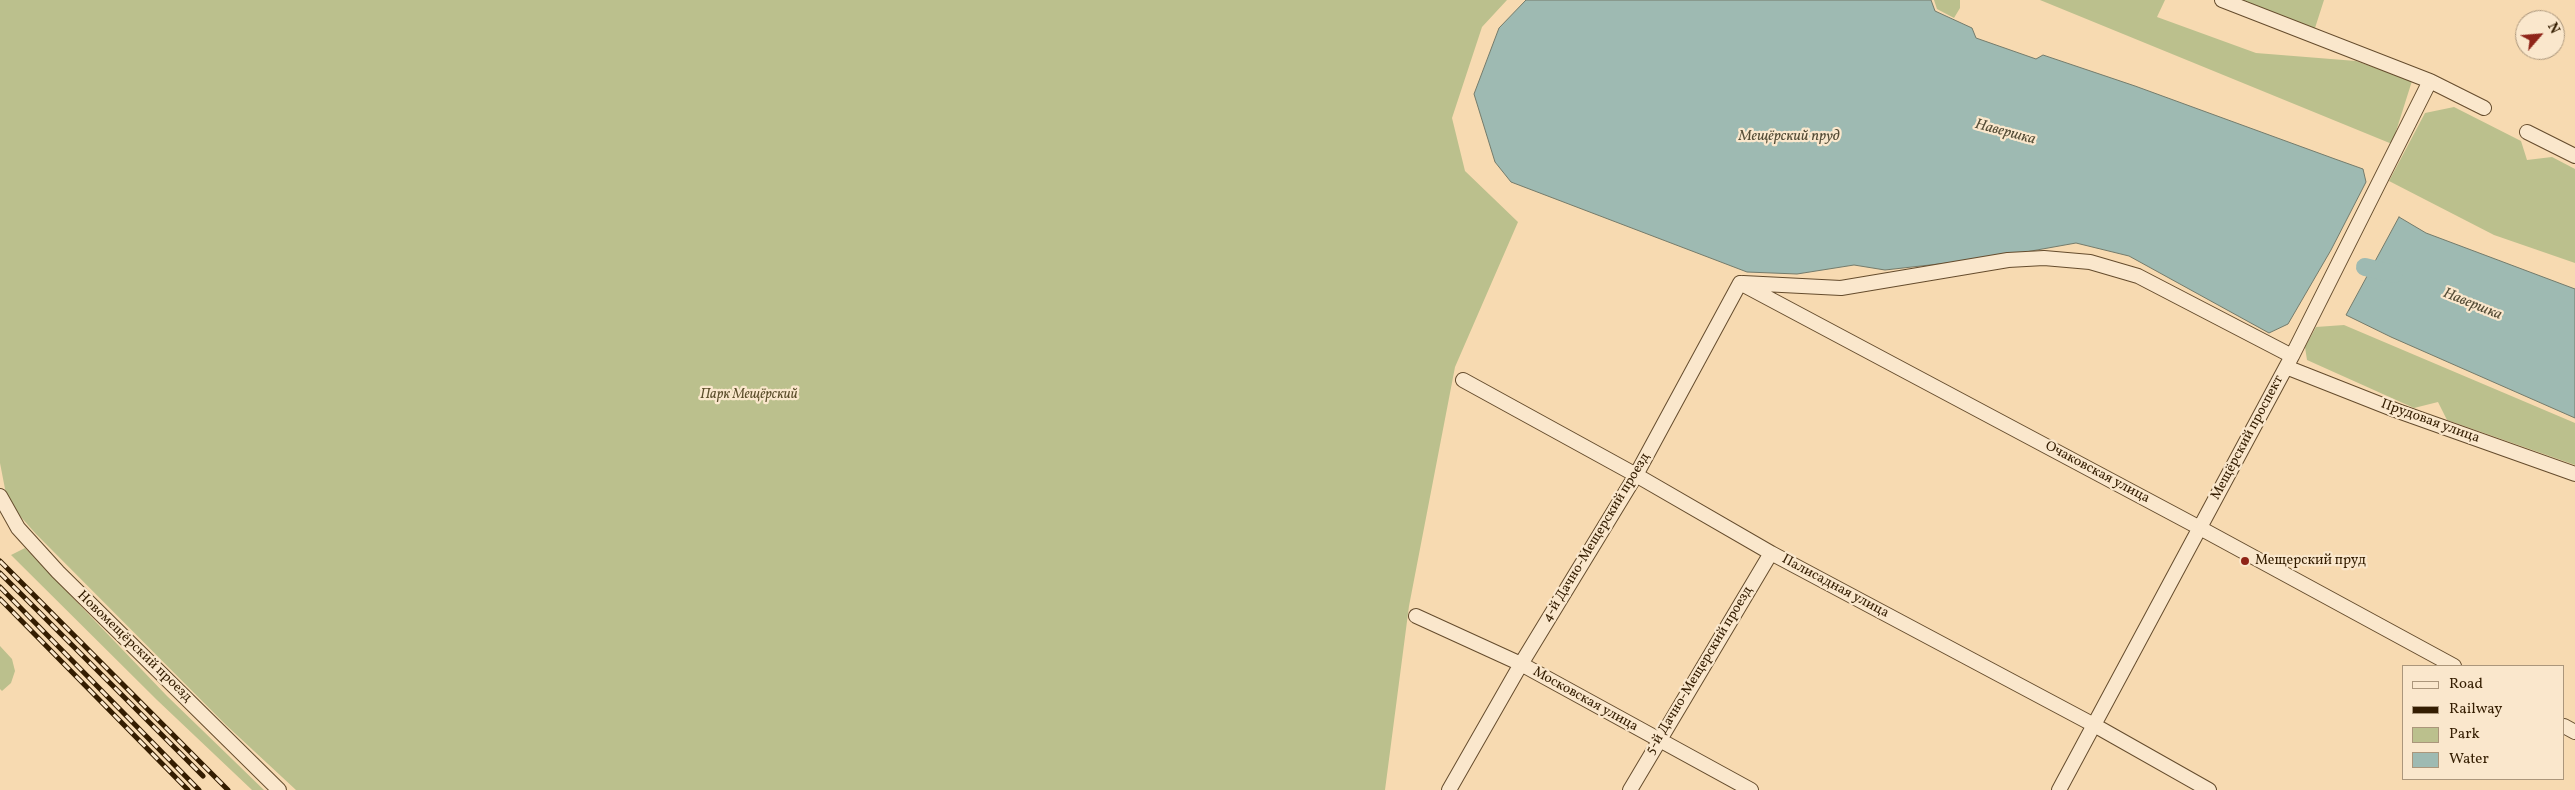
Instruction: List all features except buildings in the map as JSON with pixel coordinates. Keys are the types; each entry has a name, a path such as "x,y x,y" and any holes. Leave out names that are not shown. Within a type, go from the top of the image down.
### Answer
{"street":[{"path":"2222,0 2430,81 2484,108"},
{"name":"Мещёрский проспект","path":"2059,790 2289,362 2430,81"},
{"path":"2528,132 2575,156"},
{"name":"Прудовая улица","path":"1740,283 1841,288 2008,260 2044,258 2090,262 2138,276 2289,362 2395,410 2575,474"},
{"name":"4-й Дачно-Мещерский проезд","path":"1449,790 1521,664 1636,475 1740,283"},
{"name":"Очаковская улица","path":"1740,283 2200,528 2452,665"},
{"name":"Палисадная улица","path":"1463,380 1636,475 1771,553 2094,725 2209,790"},
{"name":"Новомещёрский проезд","path":"0,496 18,528 58,572 279,790"},
{"name":"5-й Дачно-Мещерский проезд","path":"1630,790 1771,553"},
{"name":"Московская улица","path":"1416,616 1521,664 1751,790"}],"green space":[{"name":"Парк Мещёрский","path":"0,0 1507,0 1482,27 1452,118 1465,171 1518,222 1455,367 1409,606 1385,790 296,790 226,725 36,534 12,507 6,494 0,463"},
{"path":"1934,0 1960,0 1960,8 1954,18 1937,9"},
{"path":"2040,0 2165,0 2157,17 2256,53 2356,61 2412,81 2392,144"},
{"path":"2238,0 2324,0 2315,28"},
{"path":"2454,107 2521,141 2527,160 2552,157 2575,169 2575,263 2494,235 2389,181 2425,113"},
{"path":"2344,325 2575,423 2575,465 2447,420 2438,402 2414,408 2307,360 2305,347 2316,327"},
{"path":"25,548 167,696 264,790 252,790 157,700 11,555"},
{"path":"0,646 12,659 15,671 11,683 2,691 0,689"}],"water":[{"name":"Мещёрский пруд","path":"1526,0 1931,0 1935,11 1972,28 1976,38 2036,59 2043,55 2135,86 2363,169 2366,182 2331,250 2288,324 2269,333 2129,256 2076,243 1992,258 1885,270 1854,265 1797,274 1747,272 1511,182 1495,162 1474,94 1499,28"},
{"path":"2399,217 2426,233 2575,289 2575,418 2391,337 2346,315"}],"waterway":[{"name":"Навершка","path":"2365,267 2394,274"}],"railway":[{"path":"0,561 228,790"},
{"path":"0,573 203,776"},
{"path":"0,587 199,790"},
{"path":"0,599 188,790"}],"place":[{"name":"Мещерский пруд","path":"2245,561"}]}
